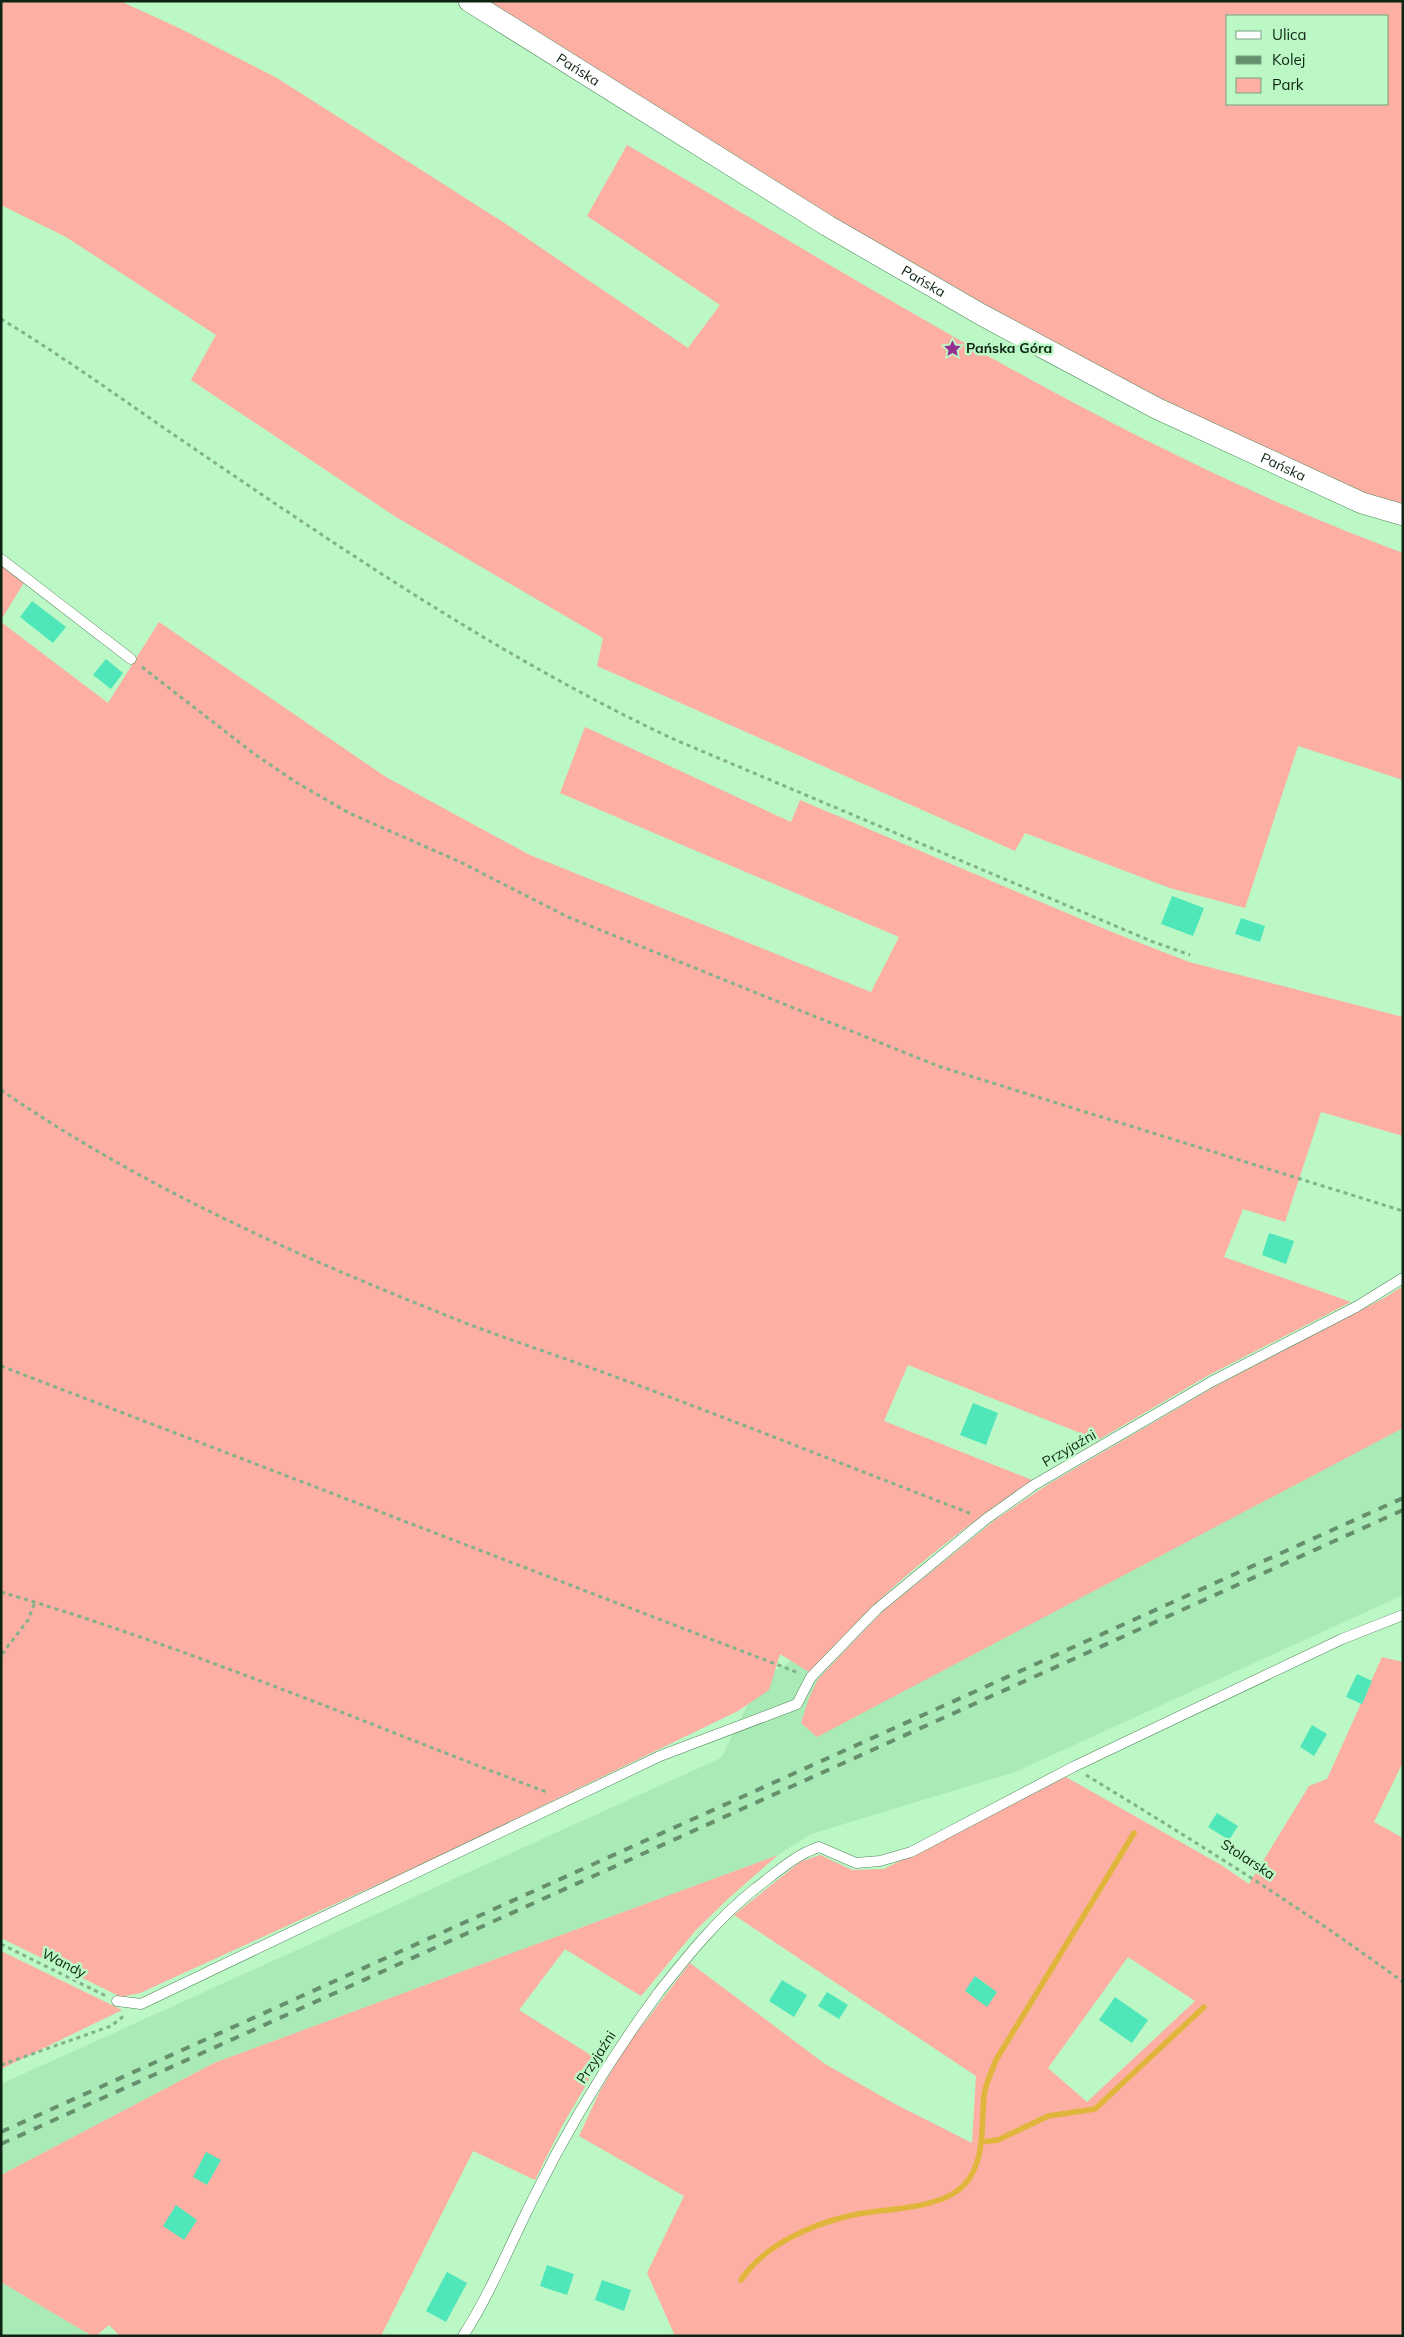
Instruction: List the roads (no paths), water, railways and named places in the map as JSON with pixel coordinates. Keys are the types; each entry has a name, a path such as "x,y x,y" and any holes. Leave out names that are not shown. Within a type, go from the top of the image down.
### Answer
{"street":[{"name":"Pańska","path":"469,1 828,226 982,315 1156,408 1362,503 1403,515"}],"lane":[{"path":"1,559 131,659"},
{"name":"Przyjaźni","path":"117,2001 141,2004 660,1756 797,1704 811,1677 877,1609 986,1519 1034,1485 1202,1387 1356,1307 1403,1278"},
{"name":"Przyjaźni","path":"463,2336 480,2310 535,2194 587,2097 621,2044 703,1936 735,1904 801,1853 819,1847 856,1863 888,1859 911,1852 1073,1767 1342,1639 1403,1614"}],"waterway":[{"path":"741,2280 763,2256 776,2246 806,2230 853,2215 912,2207 942,2199 955,2193 965,2184 972,2175 979,2153 985,2091 996,2060 1134,1833"},
{"path":"981,2142 998,2140 1048,2116 1095,2109 1204,2007"}],"railway":[{"path":"1,2132 1403,1498"},
{"path":"1,2144 1403,1510"}],"place":[{"name":"Pańska Góra","path":"952,348"}]}
